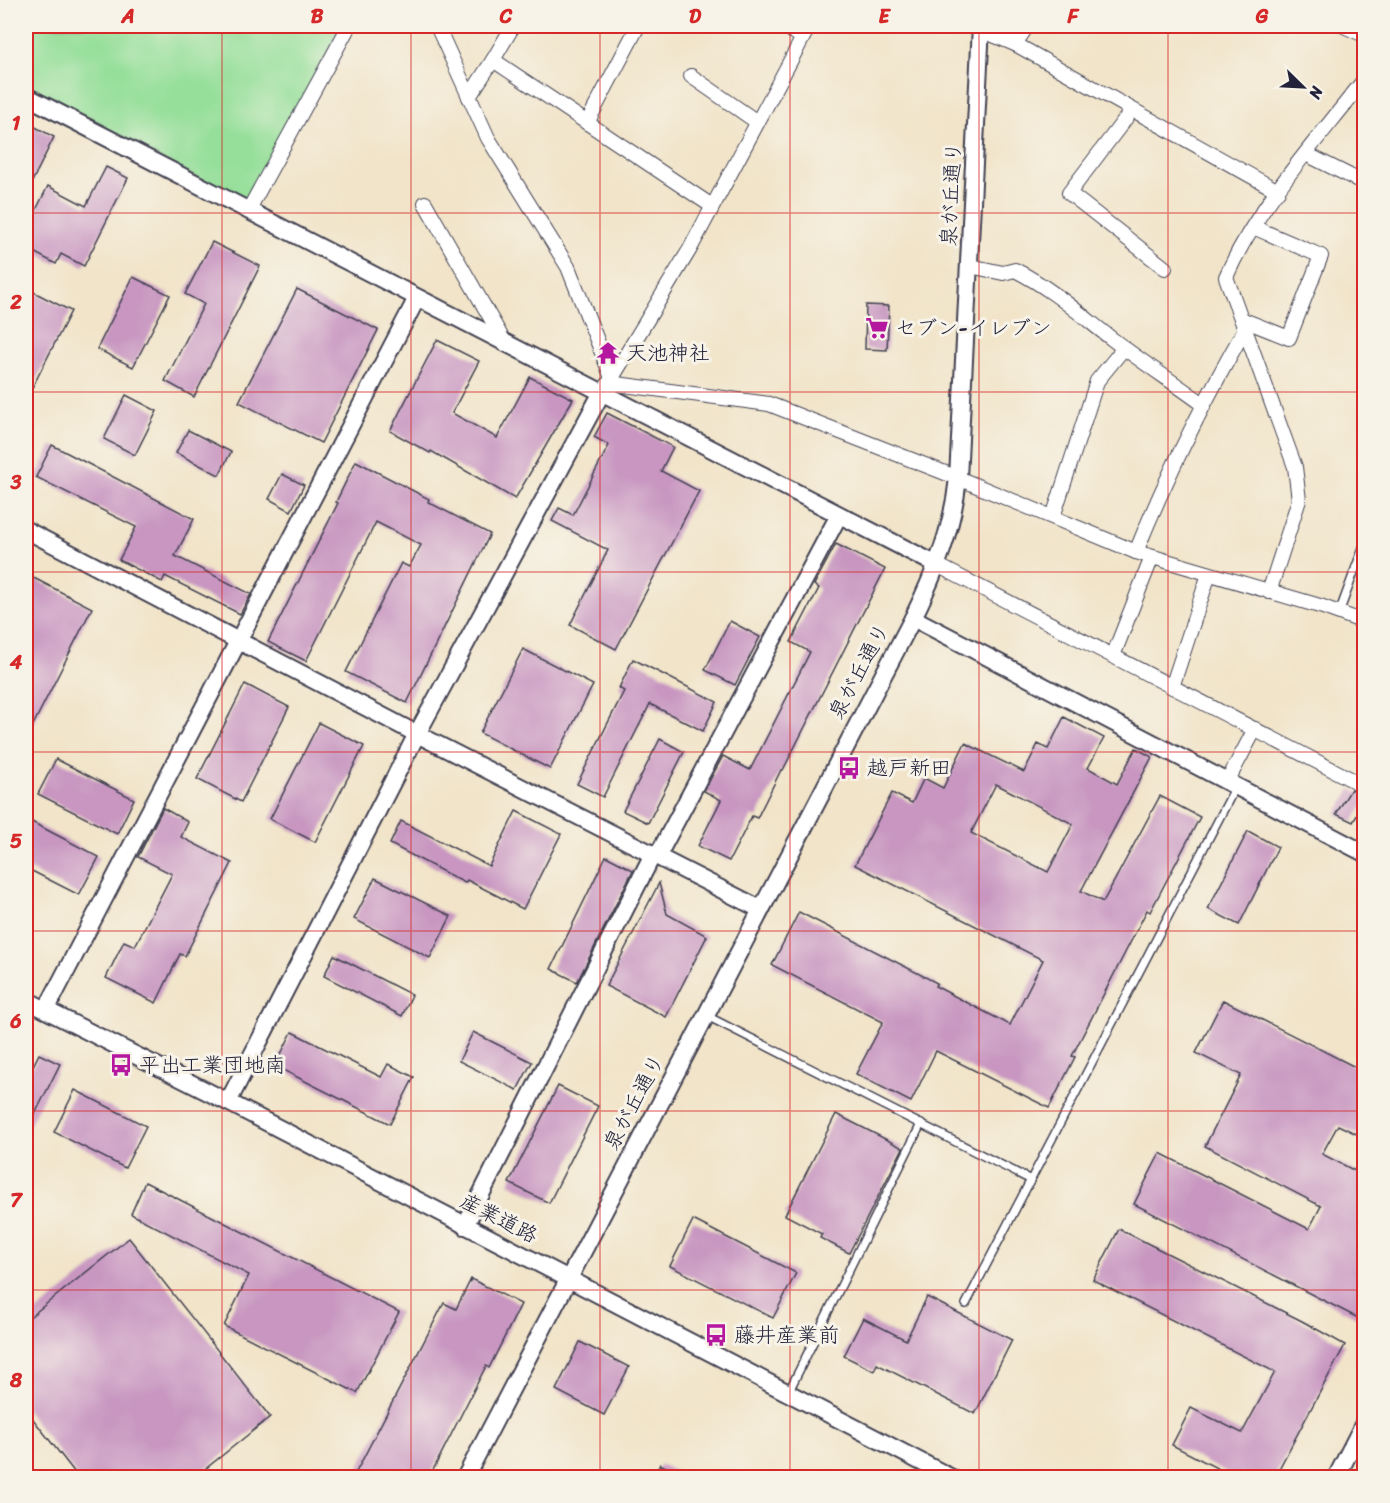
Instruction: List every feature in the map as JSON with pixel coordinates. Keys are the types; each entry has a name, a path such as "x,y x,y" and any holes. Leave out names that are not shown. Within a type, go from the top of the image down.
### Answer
{"street":[{"path":"248,211 349,26"},
{"path":"436,26 488,138 568,267 607,385"},
{"path":"469,97 513,26"},
{"path":"587,123 638,26"},
{"path":"228,1102 417,734 607,385 690,249 806,31 784,26"},
{"path":"1015,44 1027,26"},
{"path":"1348,26 1365,35"},
{"path":"981,28 1015,44 1278,190"},
{"name":"泉が丘通り","path":"465,1478 913,618 937,565 955,506 958,478 981,28"},
{"path":"494,60 712,206"},
{"path":"691,76 757,122"},
{"path":"1269,592 1299,500 1295,467 1226,277 1236,252 1278,190 1365,80"},
{"path":"26,96 506,345 607,385 840,515 1365,786"},
{"path":"1132,110 1069,193 1165,268"},
{"path":"1306,154 1365,183"},
{"path":"426,203 506,345"},
{"path":"1243,324 1289,338 1321,256 1253,227"},
{"path":"970,266 1003,273 1015,270 1028,276 1203,404"},
{"path":"46,1010 417,298"},
{"path":"1136,552 1152,511 1243,324"},
{"path":"1053,518 1097,381 1124,348"},
{"path":"607,385 769,404 958,478 1136,552 1365,622"},
{"path":"465,1226 655,856 840,515"},
{"path":"26,530 417,734 760,909"},
{"path":"1113,656 1152,557"},
{"path":"1172,687 1209,574"},
{"path":"913,618 1365,853"},
{"path":"1231,784 1255,729"},
{"name":"産業道路","path":"26,1000 228,1102 952,1478"},
{"path":"1336,1478 1365,1423"}],"lane":[{"path":"1339,613 1365,545"},
{"path":"966,1304 1231,784"},
{"path":"705,1015 1031,1180"},
{"path":"788,1393 921,1125"}],"green space":[{"path":"26,26 343,26 247,204 26,90"}],"building":[{"path":"26,122 54,137 26,194"},
{"path":"106,167 128,178 84,266 61,254 56,264 26,248 26,213 33,216 48,186 86,206"},
{"path":"212,242 260,266 194,397 165,381 204,304 185,294"},
{"path":"133,277 170,295 133,367 97,349"},
{"path":"26,288 71,311 26,400"},
{"path":"297,289 378,330 321,443 239,402"},
{"name":"セブン-イレブン","path":"866,305 889,306 887,350 865,349"},
{"path":"437,340 479,361 452,413 497,438 530,377 573,399 515,499 431,451 430,453 390,431"},
{"path":"126,395 157,411 135,455 104,439"},
{"path":"607,413 673,447 661,471 699,491 616,649 570,625 608,550 552,521 559,508 573,515 609,445 594,437"},
{"path":"188,430 231,452 219,475 176,453"},
{"path":"52,445 194,519 175,556 251,594 240,614 165,576 162,582 119,560 136,527 36,477"},
{"path":"356,461 490,534 407,703 346,672 401,563 409,567 421,545 376,522 306,661 268,642 338,503 336,502"},
{"path":"282,474 304,485 291,511 269,499"},
{"path":"836,544 885,569 783,770 757,818 752,816 729,861 698,846 721,800 704,791 723,756 750,770 810,652 791,642 819,588 814,585"},
{"path":"26,574 92,608 26,739"},
{"path":"730,621 760,637 735,685 705,670"},
{"path":"523,649 593,685 550,769 480,733"},
{"path":"633,659 717,702 703,731 650,704 603,797 577,784 624,691 619,688"},
{"path":"245,684 289,707 241,802 197,779"},
{"path":"1064,717 1104,738 1088,768 1117,784 1136,748 1152,757 1081,891 1103,902 1160,796 1200,817 1150,912 1147,910 1072,1056 1075,1057 1049,1108 936,1051 911,1102 856,1074 883,1022 772,965 799,912 937,983 935,986 1010,1025 1043,960 855,865 892,793 912,803 924,778 943,788 965,743 1024,772 1038,744 1048,749","holes":["996,784 1073,824 1048,872 971,833"]},
{"path":"319,723 364,746 315,842 270,819"},
{"path":"660,739 684,752 648,823 623,811"},
{"path":"56,759 134,799 117,834 38,794"},
{"path":"1351,789 1365,795 1365,802 1353,822 1336,814"},
{"path":"163,808 188,822 181,837 232,863 185,956 180,954 156,1003 106,978 124,941 135,946 172,874 138,857"},
{"path":"516,811 561,834 523,909 467,880 465,883 390,844 401,821 489,866"},
{"path":"26,819 99,857 79,895 26,868"},
{"path":"1248,831 1278,847 1239,925 1208,909"},
{"path":"606,856 633,870 577,982 551,969"},
{"path":"375,878 451,916 430,958 354,919"},
{"path":"659,883 667,914 707,936 666,1017 606,986"},
{"path":"334,955 412,995 402,1016 324,976"},
{"path":"1223,1000 1365,1072 1365,1138 1338,1125 1322,1154 1365,1176 1365,1311 1360,1319 1134,1204 1160,1153 1309,1229 1321,1206 1205,1146 1241,1075 1196,1053"},
{"path":"292,1032 381,1077 388,1064 414,1077 390,1124 275,1066"},
{"path":"473,1032 532,1062 517,1090 459,1061"},
{"path":"39,1054 60,1064 26,1132 26,1080"},
{"path":"558,1086 598,1106 549,1203 509,1183"},
{"path":"75,1090 146,1126 125,1168 54,1132"},
{"path":"836,1114 903,1148 849,1253 820,1238 822,1234 785,1215"},
{"path":"145,1182 399,1312 357,1393 224,1326 249,1275 131,1214"},
{"path":"693,1220 796,1273 773,1318 670,1266"},
{"path":"1119,1229 1345,1345 1274,1478 1236,1478 1172,1445 1191,1408 1242,1433 1275,1372 1093,1280"},
{"path":"129,1238 270,1417 194,1478 79,1478 26,1410 26,1320"},
{"path":"471,1279 521,1304 489,1368 486,1366 429,1478 353,1478 444,1303 456,1309"},
{"path":"927,1297 1012,1340 975,1414 877,1364 874,1371 844,1356 863,1318 906,1340"},
{"path":"580,1342 629,1367 604,1415 556,1390"},
{"path":"660,1464 687,1478 653,1478"}],"place":[{"name":"セブン-イレブン","path":"877,328"},
{"name":"天池神社","path":"608,353"},
{"name":"越戸新田","path":"849,768"},
{"name":"平出工業団地南","path":"121,1065"},
{"name":"藤井産業前","path":"716,1335"}]}
